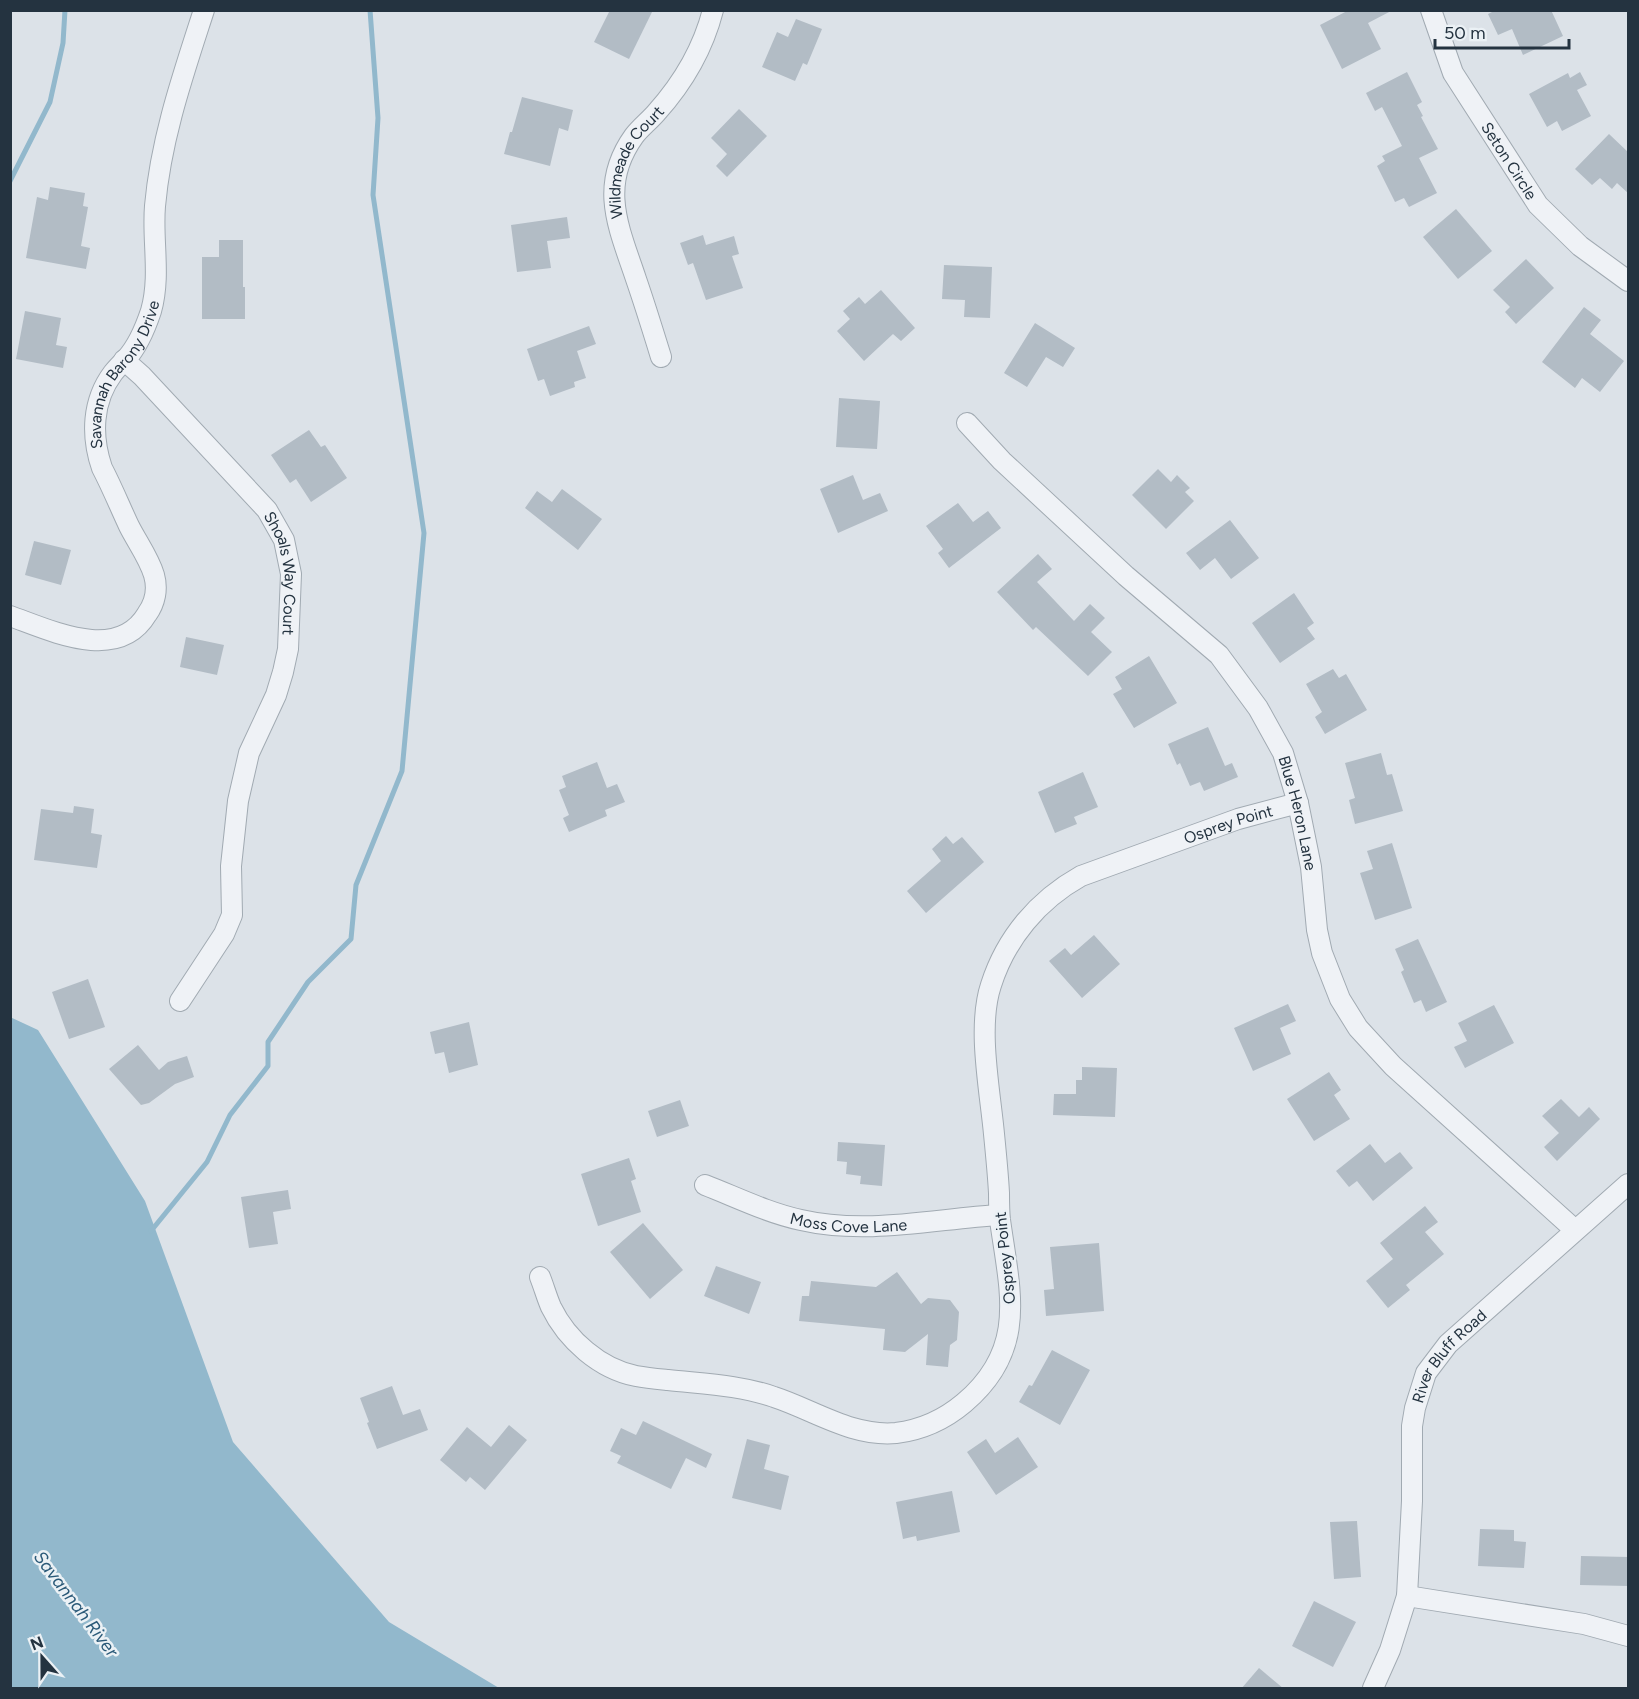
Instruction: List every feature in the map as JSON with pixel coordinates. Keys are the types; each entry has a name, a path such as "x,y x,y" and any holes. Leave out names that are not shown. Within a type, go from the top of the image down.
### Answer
{"street":[{"name":"Savannah Barony Drive","path":"10,616 86,640 101,642 124,637 134,631 143,622 152,606 155,596 154,575 102,468 94,437 94,421 104,387 124,360 144,327 151,310 156,271 155,208 159,173 176,97 204,10"},
{"name":"Wildmeade Court","path":"661,357 615,217 615,183 625,151 635,135 657,112 690,68 701,48 713,10"},
{"name":"Seton Circle","path":"1431,10 1453,73 1538,205 1580,246 1629,281"},
{"name":"Shoals Way Court","path":"124,360 142,376 267,510 284,540 291,574 288,649 283,672 276,695 249,753 238,801 231,866 232,915 224,934 180,1001"},
{"name":"Blue Heron Lane","path":"967,423 1002,461 1126,576 1219,655 1258,708 1283,753 1298,802 1311,867 1317,930 1322,953 1340,999 1358,1028 1393,1066 1575,1230"},
{"name":"Osprey Point","path":"540,1277 550,1306 562,1326 586,1351 617,1370 635,1376 746,1389 772,1396 823,1418 863,1431 896,1433 928,1425 960,1407 986,1380 997,1364 1004,1348 1011,1312 1011,1294 999,1215 994,1134 986,1069 985,1017 990,986 1007,949 1022,925 1047,899 1081,876 1238,819 1298,802"},
{"name":"River Bluff Road","path":"1372,1689 1390,1650 1407,1596 1412,1502 1412,1426 1419,1390 1426,1373 1448,1344 1629,1184"},
{"name":"Moss Cove Lane","path":"705,1185 769,1211 820,1223 887,1225 999,1215"},
{"path":"1407,1596 1584,1624 1629,1636"}],"water":[{"name":"Savannah River","path":"10,1017 38,1030 145,1201 233,1442 389,1622 499,1688 11,1688"}],"building":[{"path":"610,10 653,10 629,59 594,42"},
{"path":"1349,10 1393,10 1368,23 1381,49 1342,69 1320,25"},
{"path":"1496,10 1551,10 1563,36 1523,55 1512,29 1498,35 1488,14"},
{"path":"796,19 822,29 807,65 803,63 795,81 762,67 777,32 788,37"},
{"path":"1407,72 1422,102 1417,105 1423,116 1421,117 1438,149 1419,158 1437,193 1409,207 1404,198 1395,202 1377,166 1385,161 1382,156 1402,146 1382,107 1375,111 1366,93"},
{"path":"1580,72 1587,85 1577,90 1591,116 1562,131 1557,121 1547,127 1529,94 1568,73 1570,78"},
{"path":"522,97 573,110 568,131 559,128 550,166 504,154"},
{"path":"739,109 767,136 727,177 716,166 727,154 711,138"},
{"path":"1609,134 1629,153 1629,194 1617,183 1612,189 1600,178 1592,185 1575,169"},
{"path":"50,187 85,193 83,206 88,207 81,246 90,248 86,269 26,258 37,197 48,200"},
{"path":"1456,209 1492,251 1458,279 1423,237"},
{"path":"567,217 570,238 547,241 551,268 517,272 511,225"},
{"path":"703,235 706,245 734,236 739,254 732,256 743,288 706,300 693,263 688,265 680,243"},
{"path":"219,240 243,240 245,319 202,319 202,257 219,257"},
{"path":"1526,259 1554,288 1516,324 1505,312 1510,307 1493,290"},
{"path":"944,265 992,267 990,318 964,317 965,300 942,299"},
{"path":"881,290 915,328 901,341 893,334 864,361 837,331 850,319 843,311 859,297 865,304"},
{"path":"1584,307 1601,320 1590,334 1624,361 1600,392 1582,378 1575,388 1542,362"},
{"path":"25,311 61,318 56,345 67,347 63,368 16,359"},
{"path":"1035,323 1075,348 1063,367 1046,357 1027,387 1004,373"},
{"path":"589,326 596,344 577,351 586,378 574,382 575,387 550,396 544,379 538,381 527,349"},
{"path":"839,398 880,401 877,449 836,447"},
{"path":"309,430 321,447 325,445 347,478 311,502 296,479 290,483 271,455"},
{"path":"1158,469 1171,482 1177,475 1190,488 1185,492 1194,501 1166,529 1132,495"},
{"path":"853,475 863,500 880,493 888,511 838,533 820,489"},
{"path":"562,489 602,519 578,550 525,508 537,491 552,502"},
{"path":"958,503 973,522 988,511 1001,528 949,568 938,553 943,549 926,526"},
{"path":"1230,520 1259,558 1231,579 1215,558 1200,570 1186,553"},
{"path":"34,541 71,550 61,585 25,575"},
{"path":"1038,554 1052,569 1037,582 1074,621 1090,604 1105,618 1091,632 1112,652 1088,676 1036,627 1033,630 997,592"},
{"path":"1294,593 1314,623 1307,628 1315,639 1280,663 1252,623"},
{"path":"186,637 224,645 217,675 180,667"},
{"path":"1149,656 1177,703 1134,728 1113,694 1122,689 1115,677"},
{"path":"1333,669 1339,678 1346,674 1367,710 1325,734 1315,717 1322,712 1306,684"},
{"path":"1208,727 1225,766 1232,763 1238,777 1204,791 1200,782 1190,786 1180,763 1177,765 1168,744"},
{"path":"1381,753 1387,775 1392,774 1403,811 1355,824 1349,800 1355,798 1345,763"},
{"path":"597,762 607,788 617,784 625,802 605,810 607,816 569,832 563,818 569,815 559,790 566,787 562,776"},
{"path":"1083,772 1098,807 1074,817 1077,824 1055,833 1038,792"},
{"path":"74,806 94,809 91,833 102,835 97,868 34,860 41,809 73,813"},
{"path":"946,836 953,844 962,837 984,862 926,913 907,891 941,861 932,849"},
{"path":"1392,843 1412,908 1375,920 1360,873 1373,869 1367,851"},
{"path":"1094,935 1120,964 1082,998 1049,961 1065,948 1071,955"},
{"path":"1418,939 1447,1002 1426,1012 1421,1000 1414,1003 1401,972 1404,970 1395,949"},
{"path":"88,979 105,1027 69,1039 52,992"},
{"path":"1288,1004 1296,1021 1280,1028 1291,1054 1253,1071 1234,1028"},
{"path":"1494,1005 1514,1043 1465,1068 1454,1047 1467,1041 1458,1023"},
{"path":"469,1022 478,1065 449,1073 444,1052 435,1054 430,1032"},
{"path":"138,1045 159,1070 168,1062 187,1056 194,1077 175,1084 149,1103 141,1105 109,1069"},
{"path":"1082,1067 1117,1068 1115,1117 1053,1115 1054,1094 1076,1094 1076,1080 1082,1080"},
{"path":"1329,1072 1341,1090 1334,1095 1350,1119 1314,1141 1287,1099"},
{"path":"1561,1099 1579,1117 1589,1107 1600,1119 1557,1161 1544,1147 1559,1133 1542,1116"},
{"path":"680,1100 689,1126 657,1137 648,1111"},
{"path":"838,1142 885,1145 882,1186 860,1184 861,1176 846,1174 847,1162 837,1161"},
{"path":"1370,1144 1385,1163 1400,1152 1413,1168 1373,1201 1357,1181 1349,1187 1336,1171"},
{"path":"629,1158 636,1179 631,1181 641,1212 598,1226 581,1174"},
{"path":"288,1190 291,1209 273,1212 278,1244 249,1248 241,1197"},
{"path":"1425,1206 1438,1222 1425,1232 1444,1254 1406,1285 1410,1290 1388,1308 1366,1281 1393,1259 1380,1243"},
{"path":"643,1223 683,1270 650,1299 610,1252"},
{"path":"1099,1243 1104,1311 1046,1316 1044,1290 1054,1289 1050,1247"},
{"path":"716,1266 761,1282 749,1314 704,1296"},
{"path":"897,1272 921,1304 928,1298 950,1300 959,1312 957,1340 950,1345 948,1367 926,1365 928,1334 905,1352 883,1350 885,1329 799,1321 802,1296 809,1296 811,1281 876,1287"},
{"path":"1052,1350 1090,1370 1060,1425 1019,1402 1029,1385 1032,1386"},
{"path":"392,1386 403,1415 420,1409 428,1430 377,1449 360,1398"},
{"path":"643,1421 712,1454 706,1468 686,1458 671,1489 617,1463 621,1456 610,1451 621,1428 636,1435"},
{"path":"509,1425 527,1440 485,1490 470,1477 466,1482 440,1460 467,1427 491,1447"},
{"path":"1018,1437 1038,1467 996,1495 967,1452 986,1439 995,1453"},
{"path":"747,1439 770,1445 764,1469 789,1476 781,1510 732,1498"},
{"path":"952,1491 960,1532 917,1541 916,1536 903,1539 896,1502"},
{"path":"1357,1521 1361,1577 1334,1579 1330,1522"},
{"path":"1480,1529 1514,1530 1514,1541 1526,1542 1524,1568 1478,1566"},
{"path":"1581,1556 1629,1557 1629,1586 1580,1585"},
{"path":"1314,1601 1356,1622 1333,1667 1292,1646"},
{"path":"1259,1668 1284,1689 1241,1689"}],"waterway":[{"path":"10,181 50,102 63,43 65,10"},
{"path":"151,1231 207,1162 230,1115 268,1066 268,1042 308,982 351,939 356,885 402,771 424,533 373,195 378,118 370,10"}]}
